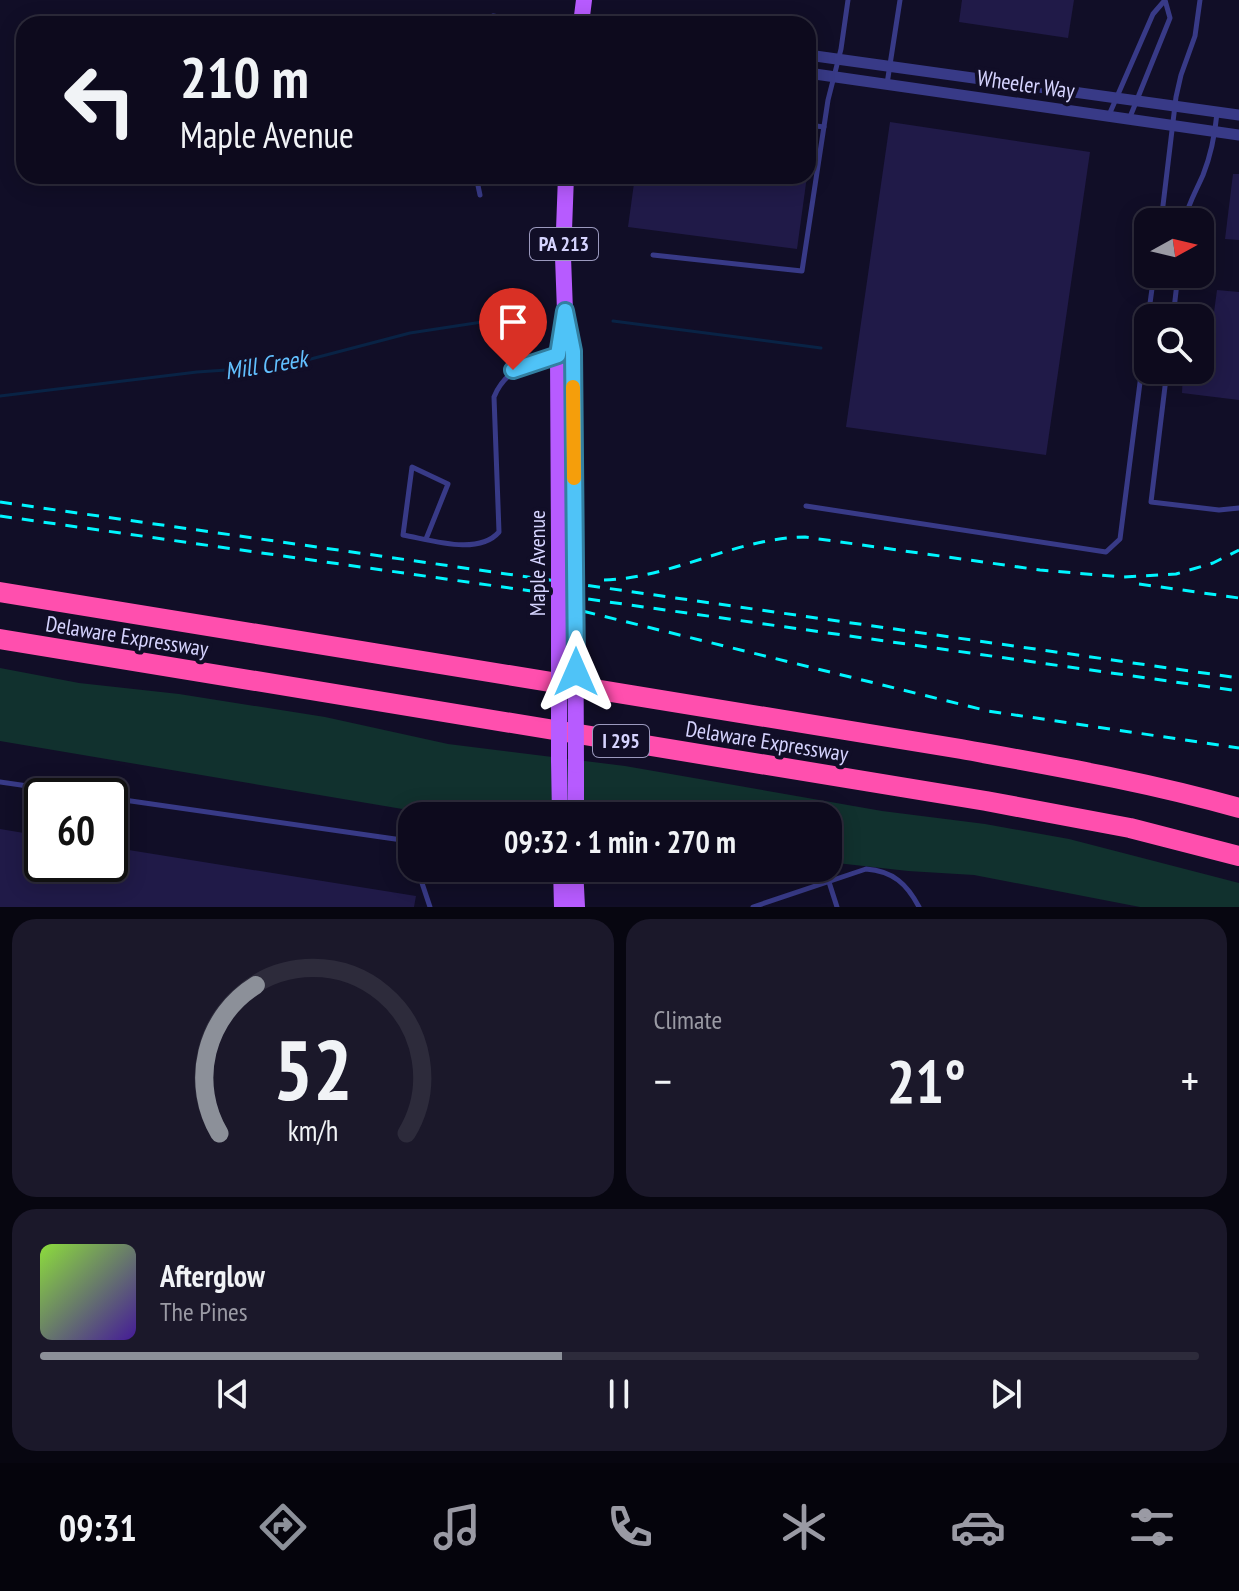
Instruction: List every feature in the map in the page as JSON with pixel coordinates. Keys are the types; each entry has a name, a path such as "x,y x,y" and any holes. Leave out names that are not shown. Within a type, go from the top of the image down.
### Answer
{"highway":[{"name":"Delaware Expressway","path":"0,592 961,749 1085,771 1239,808"},
{"name":"Delaware Expressway","path":"0,639 1001,804 1130,828 1239,856"}],"main road":[{"name":"Maple Avenue","path":"566,184 565,311 573,351 567,547 568,763 574,802"},
{"name":"Maple Avenue","path":"565,311 558,355 567,547"},
{"name":"Maple Avenue","path":"562,802 568,763"},
{"path":"561,882 562,907"},
{"path":"576,882 577,907"}],"street":[{"name":"Wheeler Way","path":"816,56 1239,115"},
{"name":"Wheeler Way","path":"816,74 1238,134"}],"lane":[{"path":"816,179 848,0"},
{"path":"887,85 900,0"},
{"path":"1108,116 1153,14 1165,0"},
{"path":"1129,119 1170,18 1165,0"},
{"path":"1163,208 1175,106 1181,75 1195,36 1200,0"},
{"path":"1188,208 1205,170 1217,112"},
{"path":"816,126 824,127"},
{"path":"1238,134 1239,126"},
{"path":"478,184 480,195"},
{"path":"653,255 802,271 815,184"},
{"path":"426,539 448,484 412,467 403,535 426,539 478,545 491,541 499,532 494,397 500,383 513,370 558,355"},
{"path":"806,506 1106,552 1120,539 1140,384"},
{"path":"1165,384 1151,502 1219,510 1239,508"},
{"path":"0,782 24,785"},
{"path":"128,801 398,839"},
{"path":"842,877 866,869 879,870 895,877 908,888 919,907"},
{"path":"422,882 430,907"},
{"path":"753,907 829,882 837,907"}],"green space":[{"path":"0,668 79,683 179,694 325,717 448,744 625,766 831,802 398,802 398,808 0,741"},
{"path":"842,804 1069,839 1239,883 1239,907 1140,907 974,875 842,864"}],"building":[{"path":"962,0 1074,0 1068,38 959,22"},
{"path":"890,122 1090,152 1046,455 846,427"},
{"path":"1233,174 1239,174 1239,240 1225,239"},
{"path":"634,184 806,184 797,249 628,227"},
{"path":"1217,290 1239,292 1239,400 1182,393 1182,384 1214,384"},
{"path":"0,829 24,833 24,882 128,882 128,850 416,896 414,907 0,907"}],"waterway":[{"name":"Mill Creek","path":"0,396 197,372 284,366 410,333 528,315"},
{"name":"Mill Creek","path":"613,321 821,348"}],"railway":[{"path":"0,502 1239,678"},
{"path":"0,516 1239,691"},
{"path":"604,580 655,573 754,544 805,537 1040,570 1122,577 1176,574 1213,563 1239,550"},
{"path":"1139,584 1239,598"},
{"path":"562,606 988,711 1239,748"}],"slow traffic":[{"path":"573,387 574,478"}],"route":[{"path":"513,370 558,355 565,311 573,351 576,672"}]}
